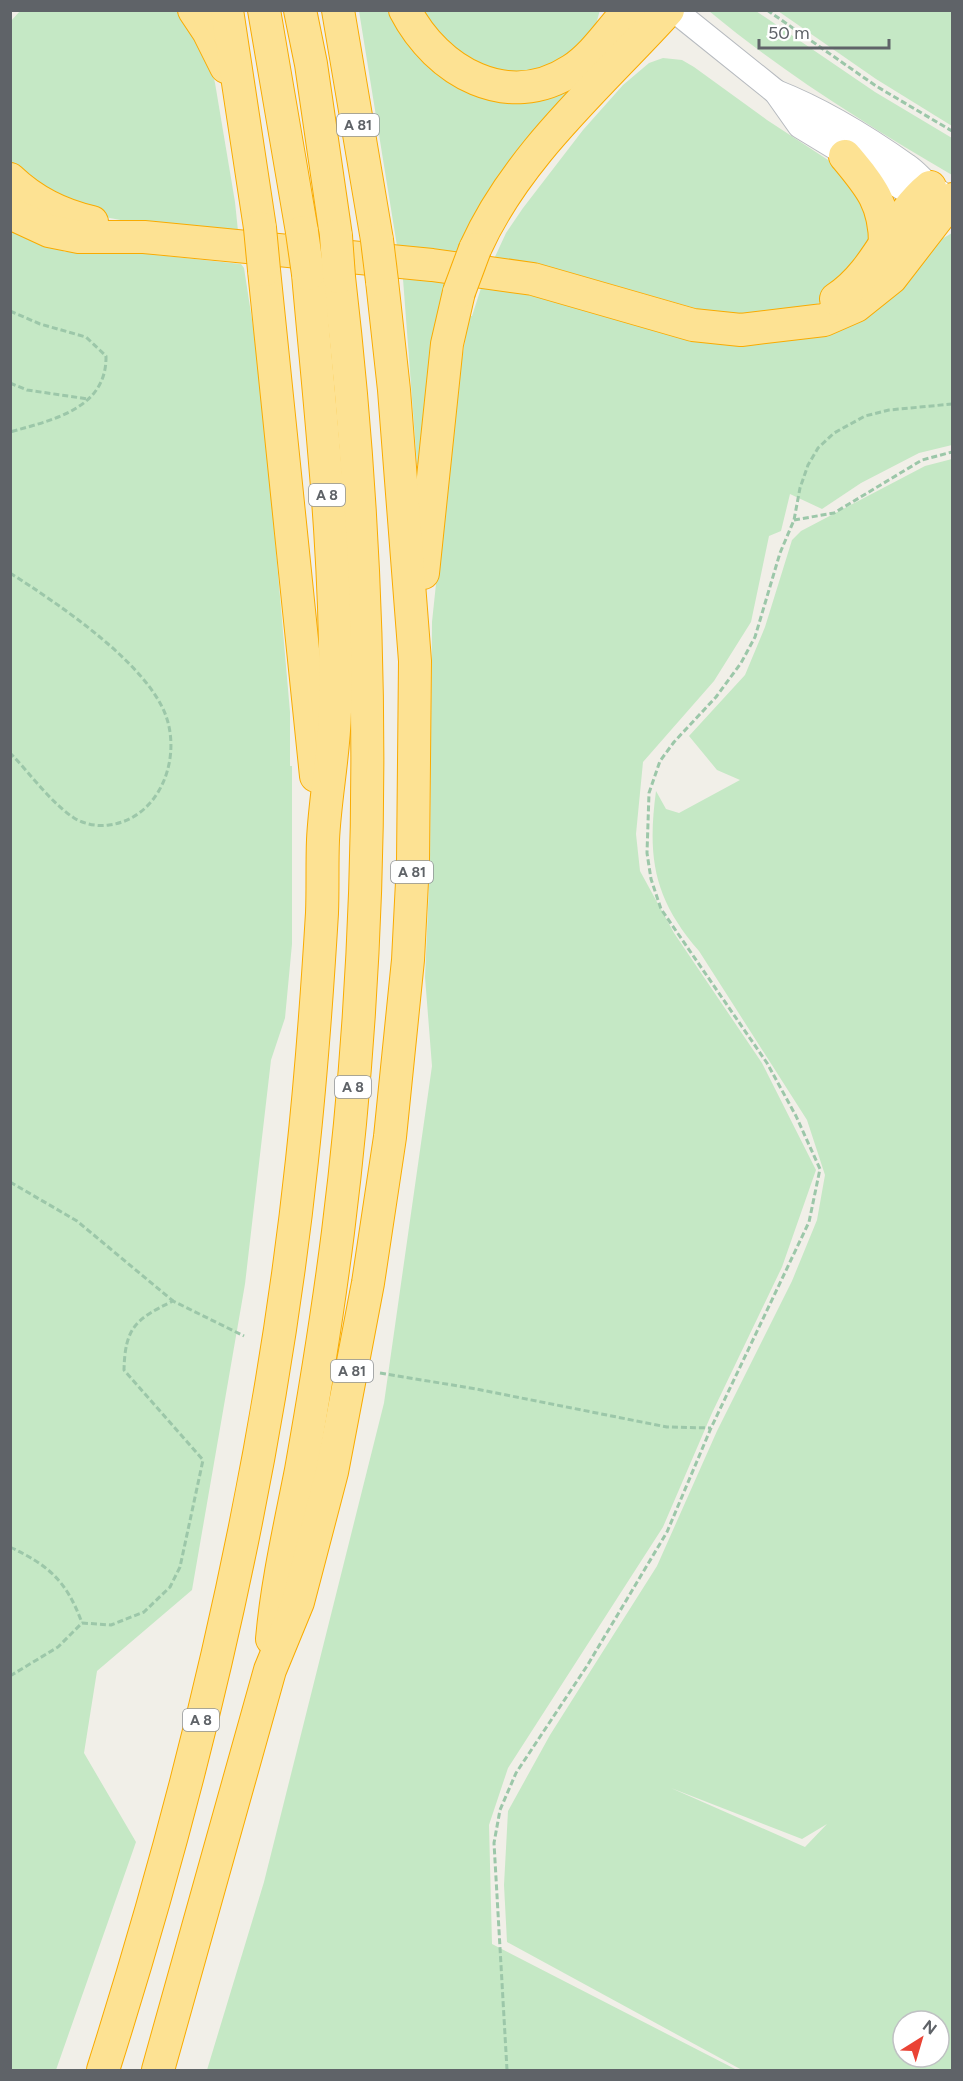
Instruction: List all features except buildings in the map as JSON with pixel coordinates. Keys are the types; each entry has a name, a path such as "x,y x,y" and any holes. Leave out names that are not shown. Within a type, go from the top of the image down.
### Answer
{"highway":[{"path":"194,10 208,31 243,105"},
{"path":"227,10 260,228 323,839"},
{"name":"A 8","path":"103,2070 151,1910 194,1752 234,1579 267,1409 304,1139 322,909 323,839 335,716 333,576 308,274 264,10"},
{"name":"A 8","path":"158,2070 270,1670 276,1594 312,1408 338,1232 350,1133 364,934 369,807 365,597 352,387 336,236 300,10"},
{"name":"A 81","path":"270,1670 298,1602 332,1472 368,1283 382,1191 408,960 413,862 415,661 394,390 377,240 338,10"},
{"path":"405,10 422,37 447,63 470,77 507,87 558,79 574,69 601,43 629,10"},
{"path":"601,43 608,10"},
{"path":"415,661 447,344 459,292 475,249 508,188 569,115 668,10"},
{"path":"845,156 870,184 879,203 885,244"},
{"path":"10,179 30,195 55,210 144,237"},
{"path":"799,322 844,294 858,281 885,244 904,211 945,195"},
{"path":"10,213 35,226 65,234 144,237 432,265 534,279 717,329 760,329 824,320 844,314 881,288 913,253 945,195"}],"main road":[{"path":"674,10 776,92 801,126 845,156 904,189 945,195"},
{"path":"776,92 811,105 909,167 945,195"}],"path":[{"path":"767,10 876,86 952,131"},
{"path":"10,311 40,324 86,337 99,346 106,356 106,369 101,386 89,399 49,422 10,432"},
{"path":"10,383 27,390 89,399"},
{"path":"507,2070 494,1843 500,1810 516,1773 587,1666 667,1532 711,1428 809,1222 820,1169 796,1116 767,1064 661,909 651,879 647,853 649,793 660,760 716,697 741,663 755,637 780,553 794,520 808,465 818,448 850,422 881,412 952,404"},
{"path":"794,520 834,513 922,460 952,452"},
{"path":"10,573 80,621 145,681 166,716 172,750 168,771 148,808 123,823 99,827 75,818 10,753"},
{"path":"10,1182 77,1221 173,1301 244,1336"},
{"path":"10,1676 58,1647 82,1623 111,1625 144,1612 170,1587 180,1567 203,1460 124,1370 125,1346 140,1318 173,1301"},
{"path":"380,1373 667,1426 711,1428"},
{"path":"10,1547 49,1570 72,1594 82,1623"}],"green space":[{"path":"600,10 591,42 544,75 479,71 415,11"},
{"path":"20,11 180,11 208,56 215,83 238,231 141,224 79,212 11,168 11,21"},
{"path":"359,11 395,11 431,60 570,82 580,90 457,255 397,246"},
{"path":"709,11 756,11 875,92 952,138 952,175 827,98 767,56"},
{"path":"778,11 952,11 952,126 876,79"},
{"path":"663,58 682,60 694,67 767,120 851,175 876,232 829,298 805,310 733,319 561,270 494,259 506,233 523,208 583,130 623,85 649,63"},
{"path":"10,223 65,252 102,249 241,264 244,268 257,352 266,435 290,712 290,766 292,766 292,944 285,1018 271,1060 245,1284 192,1590 97,1671 84,1753 136,1842 56,2070 10,2070"},
{"path":"952,233 952,445 919,453 861,483 822,509 790,494 781,531 769,536 751,622 714,681 643,762 636,834 640,871 674,933 762,1063 816,1170 782,1267 712,1413 663,1527 508,1768 489,1825 492,1944 737,2070 207,2070 264,1882 384,1403 432,1066 425,977 430,864 432,622 456,395 469,316 472,316 482,285 765,342"},
{"path":"403,279 448,282 421,464 417,464"},
{"path":"952,459 952,2070 742,2070 507,1942 504,1885 508,1811 550,1735 657,1566 717,1431 792,1281 817,1220 825,1175 807,1120 699,951 672,913 657,877 653,837 656,791 666,809 679,813 740,780 717,770 689,736 745,675 765,627 792,540 801,531 925,466","holes":["671,1788 802,1839 827,1824 805,1847"]}]}
